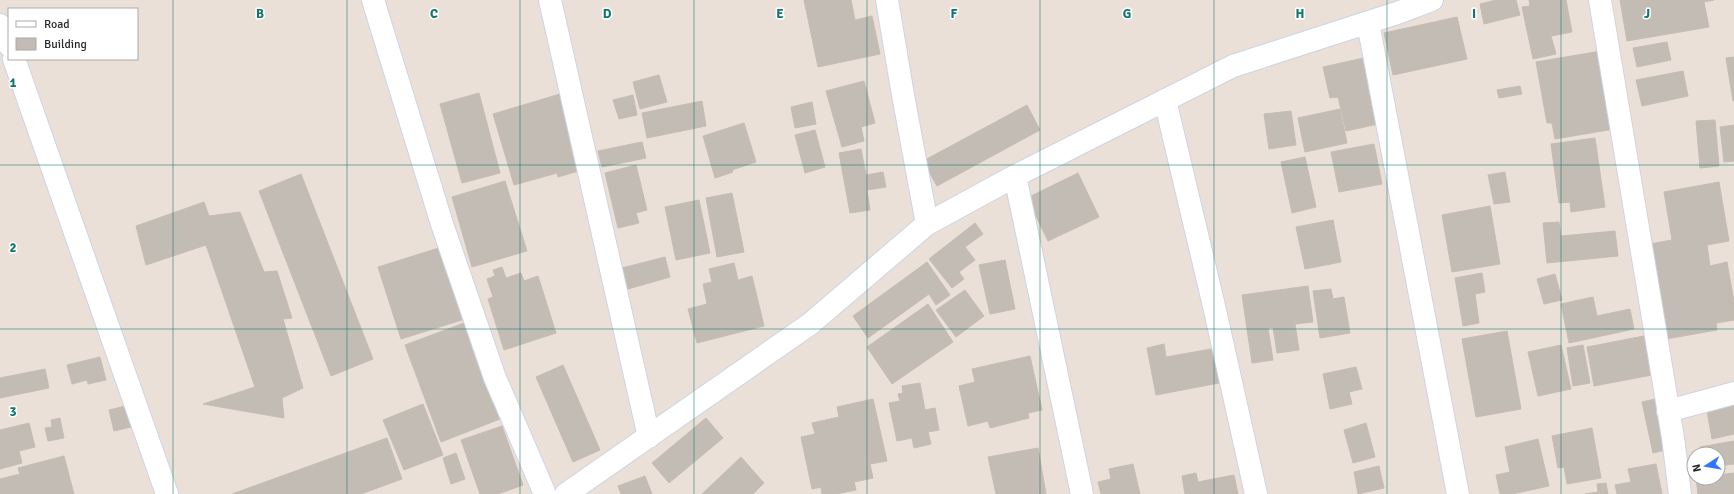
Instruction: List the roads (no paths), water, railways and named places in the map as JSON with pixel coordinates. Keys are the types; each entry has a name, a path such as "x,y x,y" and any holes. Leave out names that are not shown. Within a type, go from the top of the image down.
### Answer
{"street":[{"path":"373,0 442,224 495,378 545,494"},
{"path":"550,0 649,437"},
{"path":"887,0 927,224"},
{"path":"566,494 810,324 927,224 1015,176 1233,66 1432,0"},
{"path":"1600,0 1668,411 1680,494"},
{"path":"1368,22 1458,494"},
{"path":"0,25 8,43"},
{"path":"14,60 166,494"},
{"path":"1165,100 1214,306 1256,494"},
{"path":"1015,176 1082,494"},
{"path":"1668,411 1734,393"}]}
